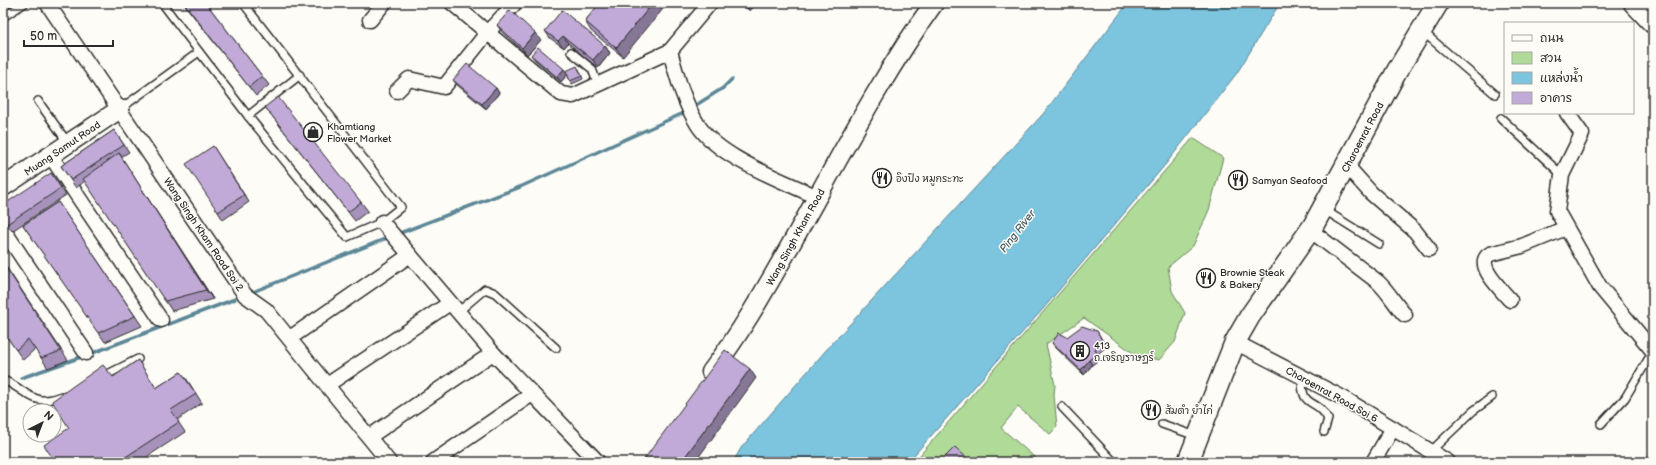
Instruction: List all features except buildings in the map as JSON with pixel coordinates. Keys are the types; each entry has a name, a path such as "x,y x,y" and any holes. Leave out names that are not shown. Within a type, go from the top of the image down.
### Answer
{"main road":[{"name":"Charoenrat Road","path":"1188,462 1235,342 1250,316 1323,209 1420,30 1438,3"},
{"path":"1634,3 1653,23"}],"street":[{"name":"Wang Singh Kham Road Soi 2","path":"47,3 245,295 266,310 389,462"},
{"path":"370,20 384,3"},
{"path":"452,3 561,94 573,96 670,51 710,3"},
{"path":"397,91 409,79 444,87 487,33 515,3"},
{"name":"Wang Singh Kham Road","path":"699,388 751,317 885,77 910,37 934,3"},
{"path":"670,51 686,102 699,126 713,143 736,158 817,197"},
{"name":"Muang Samut Road","path":"3,187 120,109"},
{"path":"1568,114 1582,134 1562,175 1557,211 1600,287 1653,351"},
{"path":"50,156 161,320"},
{"path":"1346,165 1371,193 1415,231 1430,249"},
{"path":"382,222 492,353 598,462"},
{"path":"1510,300 1486,269 1484,261 1486,256 1522,246 1566,228"},
{"path":"3,229 86,352"},
{"path":"1310,230 1386,289 1404,315"},
{"path":"290,338 410,255"},
{"path":"327,384 454,307"},
{"name":"Charoenrat Road Soi 6","path":"1235,342 1345,399 1448,462"},
{"path":"369,437 492,353"},
{"path":"433,462 532,394"},
{"path":"1372,462 1393,428"}],"lane":[{"path":"3,17 25,3"},
{"path":"162,3 248,116 347,238 382,222 402,207 243,3"},
{"path":"1420,30 1495,94"},
{"path":"120,109 199,52"},
{"path":"571,52 592,69 598,85"},
{"path":"248,116 300,75"},
{"path":"38,101 69,143"},
{"path":"1501,118 1562,175"},
{"path":"1323,209 1379,244"},
{"path":"454,307 486,289 494,293 556,348"},
{"path":"1601,424 1625,398 1653,351"},
{"path":"97,379 138,359"},
{"path":"1302,377 1302,392 1306,399 1324,412 1328,419 1324,432"},
{"path":"3,380 38,400 54,400 67,395"},
{"path":"1430,451 1473,411 1492,397"},
{"path":"1062,408 1114,462"},
{"path":"1162,424 1198,436"}],"green space":[{"path":"1193,138 1223,158 1209,210 1193,246 1168,267 1172,291 1185,313 1175,342 1159,360 1136,355 1084,318 1046,344 1055,385 1054,395 1057,427 1050,434 1018,407 1001,428 1040,462 914,462"}],"water":[{"name":"Ping River","path":"1128,3 1280,3 1237,73 1165,165 1043,309 908,462 733,462 741,448 827,349 1043,114"}],"waterway":[{"path":"693,107 723,88 732,79"},
{"path":"400,233 520,187 688,111"},
{"path":"255,291 387,238"},
{"path":"90,354 235,299"},
{"path":"21,378 84,356"}],"place":[{"name":"Khamtiang Flower Market","path":"313,132"},
{"name":"อิงปิง หมูกระทะ","path":"882,178"},
{"name":"Samyan Seafood","path":"1238,180"},
{"name":"Brownie Steak & Bakery","path":"1206,278"},
{"name":"413 ถ.เจริญราษฏร์","path":"1080,351"},
{"name":"ส้มตำ ยำไก่","path":"1151,410"}]}
